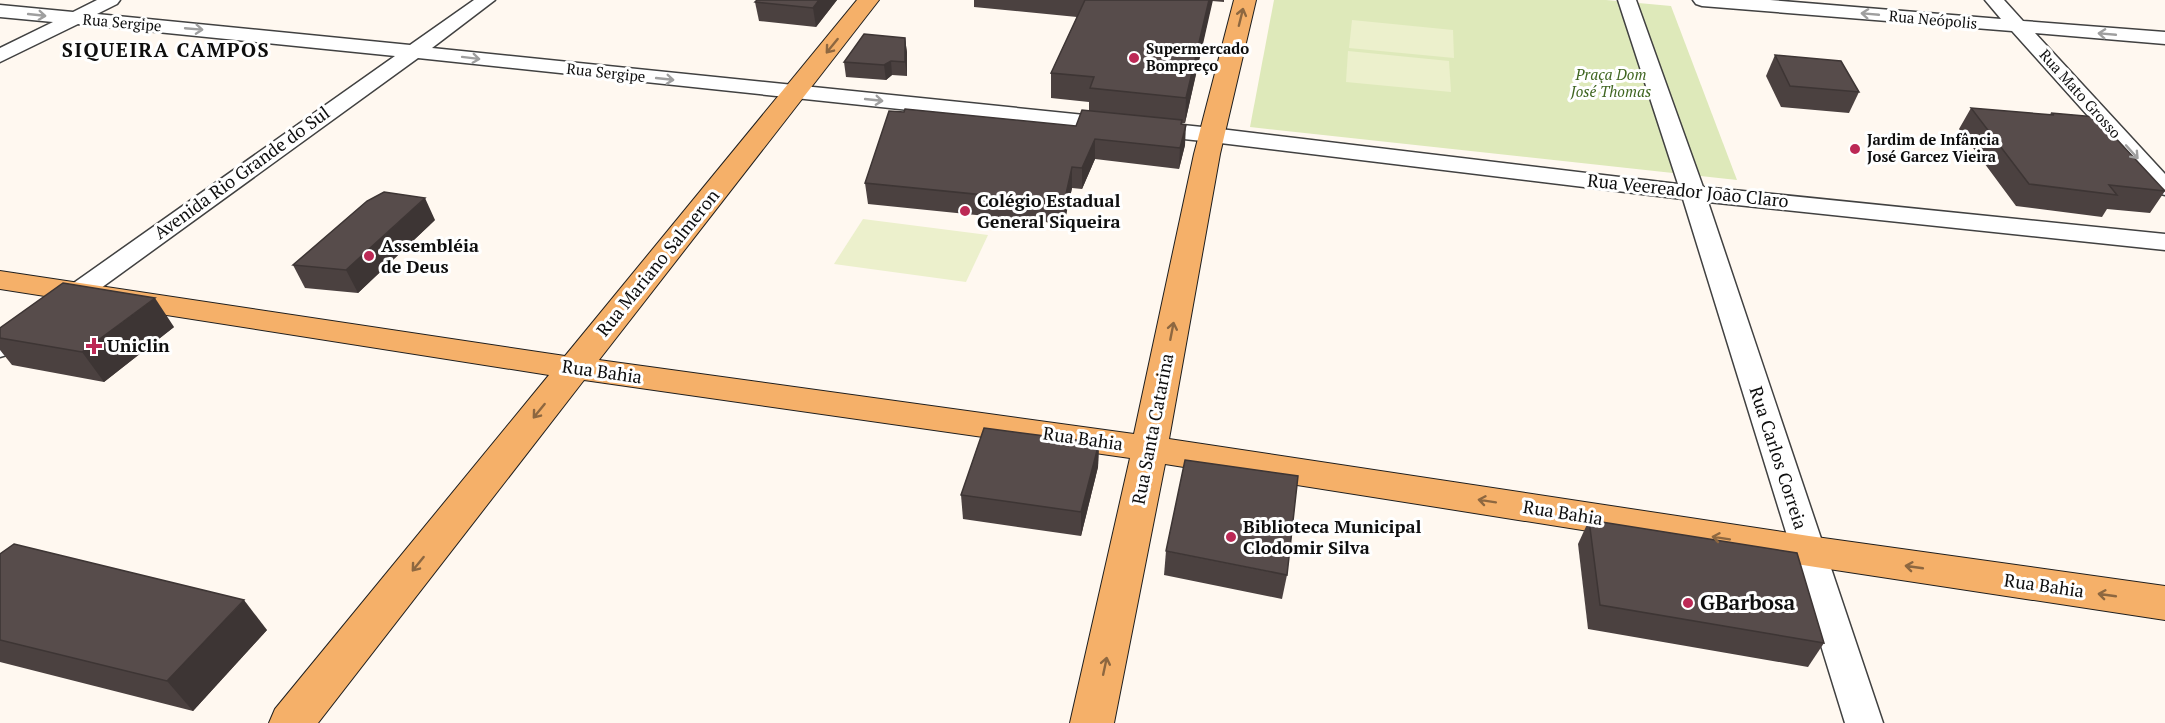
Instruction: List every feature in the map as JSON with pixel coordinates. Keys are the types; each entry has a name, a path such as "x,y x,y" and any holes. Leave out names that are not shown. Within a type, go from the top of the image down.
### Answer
{"main road":[{"name":"Rua Mariano Salmeron","path":"291,723 868,0"},
{"name":"Rua Santa Catarina","path":"1092,723 1150,449 1153,424 1212,135 1245,0"},
{"name":"Rua Bahia","path":"0,280 574,369 1150,449 1809,551 2165,603"}],"street":[{"path":"0,56 111,0"},
{"name":"Avenida Rio Grande do Sul","path":"0,348 486,0"},
{"name":"Rua Carlos Correia","path":"1627,0 1693,193 1864,723"},
{"name":"Rua Neópolis","path":"1702,0 2165,38"},
{"name":"Rua Mato Grosso","path":"1994,0 2165,188"},
{"name":"Rua Sergipe","path":"0,11 294,38 1212,135"},
{"name":"Rua Veereador João Claro","path":"1212,135 1693,193 2165,242"}],"green space":[{"name":"Praça Dom José Thomas","path":"1274,0 1606,0 1671,6 1737,180 1250,127"},
{"path":"1352,20 1453,30 1454,58 1349,48"},
{"path":"1348,51 1449,61 1451,92 1346,82"},
{"path":"863,219 988,235 966,282 834,264"}],"building":[{"path":"757,0 819,0 813,8 755,2"},
{"name":"Supermercado Bompreço","path":"1085,0 1209,0 1186,98 1090,88 1094,77 1051,73"},
{"path":"864,34 905,38 905,62 891,61 884,65 844,62"},
{"path":"1775,55 1841,61 1859,92 1790,86"},
{"path":"1971,108 2096,117 2165,191 2109,185 2117,195 2029,184"},
{"path":"905,109 1076,126 1082,110 1182,120 1181,124 1186,125 1180,148 1095,139 1082,168 1072,167 1064,203 865,183 889,111 904,112"},
{"path":"384,192 425,198 346,270 293,265 367,201"},
{"path":"63,283 155,298 82,352 0,338 0,328"},
{"path":"984,428 1099,443 1081,512 961,495"},
{"name":"Biblioteca Municipal Clodomir Silva","path":"1185,460 1298,476 1287,575 1166,551"},
{"name":"GBarbosa","path":"1589,520 1797,553 1824,643 1600,605"},
{"path":"14,544 244,600 167,681 0,640 0,554"}],"place":[{"name":"Supermercado Bompreço","path":"1134,58"},
{"name":"Jardim de Infância José Garcez Vieira","path":"1855,149"},
{"name":"Colégio Estadual General Siqueira","path":"965,211"},
{"name":"Assembléia de Deus","path":"369,256"},
{"name":"Uniclin","path":"94,346"},
{"name":"Biblioteca Municipal Clodomir Silva","path":"1231,537"},
{"name":"GBarbosa","path":"1688,603"}],"district":[{"name":"SIQUEIRA CAMPOS","path":"166,50"}]}
